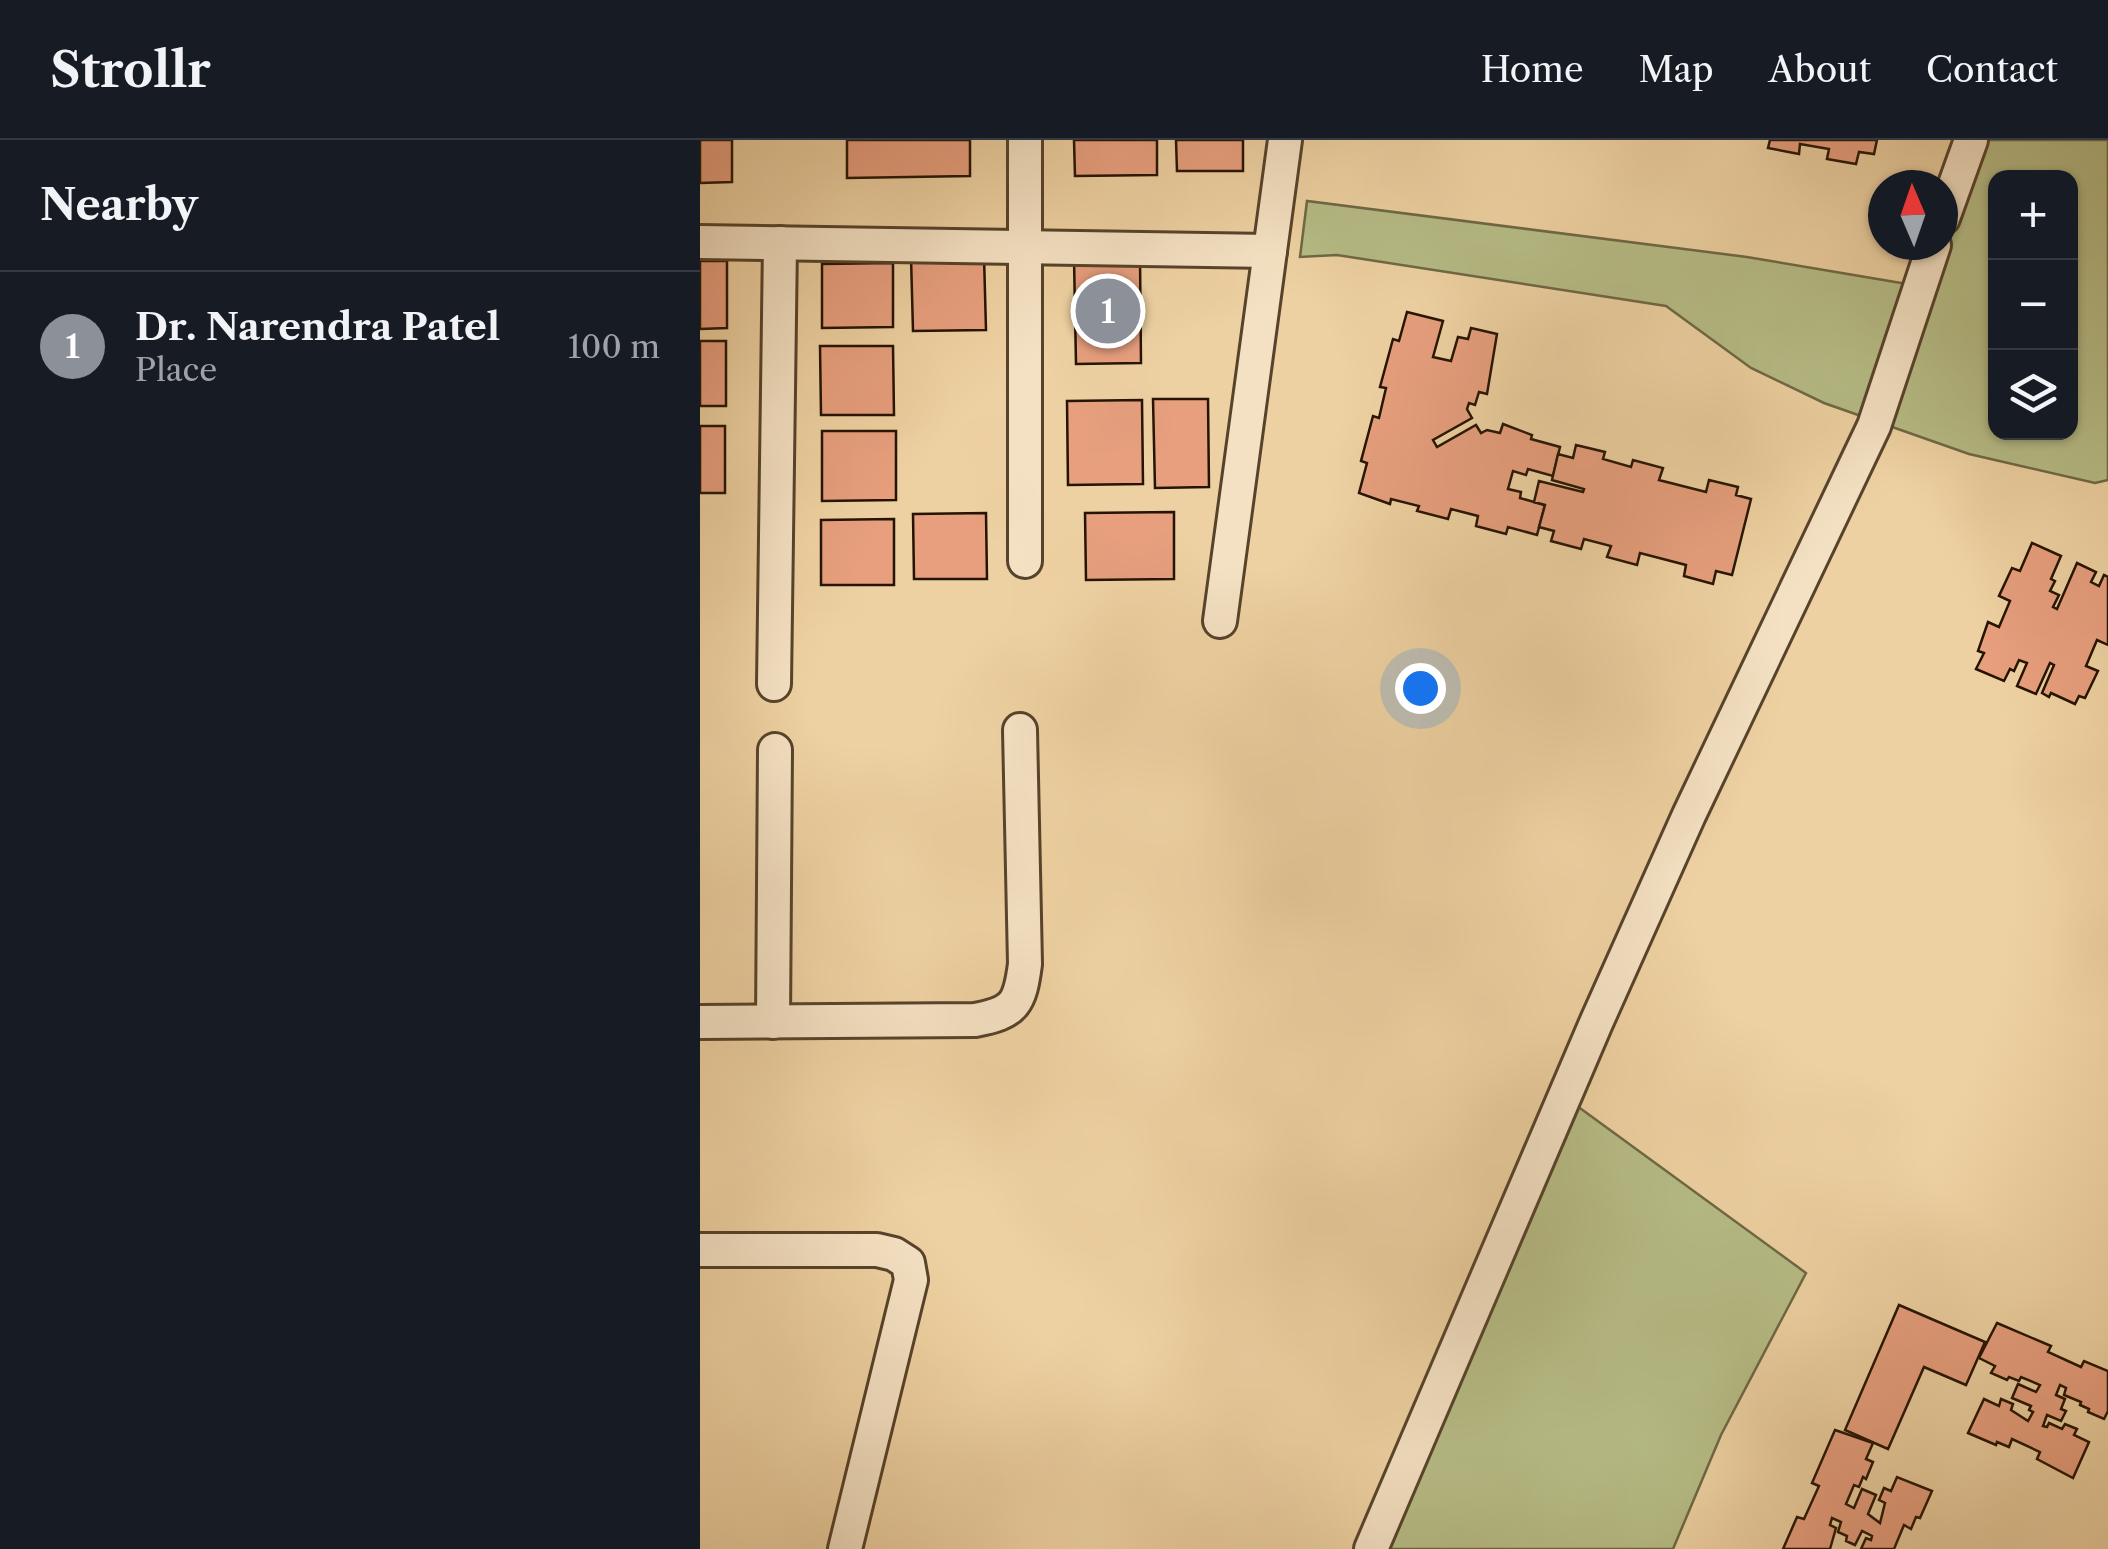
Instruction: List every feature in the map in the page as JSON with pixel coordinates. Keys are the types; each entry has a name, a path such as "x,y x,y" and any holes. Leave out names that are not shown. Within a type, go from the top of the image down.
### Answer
{"street":[{"path":"1025,140 1025,562"},
{"path":"1220,621 1285,140"},
{"path":"1958,176 1971,140"},
{"path":"700,242 1270,251"},
{"path":"774,684 780,243"},
{"path":"1370,1549 1674,850 1874,426 1929,260"},
{"path":"700,1022 976,1020 1002,1015 1020,996 1024,964 1020,730"},
{"path":"773,1022 776,750"},
{"path":"700,1250 877,1250 908,1263 912,1280 844,1549"}],"green space":[{"path":"1980,140 2108,140 2108,480 2095,483 1969,454 1824,403 1751,368 1666,306 1337,255 1300,257 1307,201 1747,257 1931,288 1940,260 1958,260 1958,206"},
{"path":"1573,1103 1806,1273 1721,1435 1673,1549 1388,1549"}],"building":[{"path":"700,140 732,140 732,182 700,183"},
{"path":"847,140 970,140 970,176 847,178"},
{"path":"1074,140 1157,140 1157,175 1075,176"},
{"path":"1176,140 1243,140 1243,171 1177,171"},
{"path":"1770,140 1877,140 1874,154 1859,152 1856,164 1827,159 1829,149 1800,144 1799,154 1768,148"},
{"path":"984,256 986,330 913,331 911,257"},
{"path":"1074,258 1140,258 1141,363 1076,364"},
{"path":"700,261 727,261 727,328 700,329"},
{"path":"893,263 893,327 822,328 822,264"},
{"path":"1407,312 1443,321 1433,357 1451,361 1458,337 1468,339 1471,328 1497,334 1487,394 1479,392 1475,405 1469,403 1467,409 1472,418 1433,440 1437,447 1476,425 1481,433 1500,433 1503,424 1532,435 1531,439 1560,447 1553,476 1528,469 1526,475 1513,471 1508,489 1521,492 1520,498 1545,505 1537,535 1508,527 1506,534 1476,526 1478,516 1451,509 1448,519 1417,511 1419,506 1391,499 1390,504 1359,493 1367,463 1361,461 1373,416 1379,418 1386,388 1380,387 1393,339 1399,341"},
{"path":"700,341 726,341 726,406 700,406"},
{"path":"820,346 893,346 894,415 821,415"},
{"path":"1153,399 1208,399 1209,487 1155,488"},
{"path":"1142,400 1143,484 1068,485 1067,401"},
{"path":"700,426 725,426 725,493 700,493"},
{"path":"822,431 896,431 896,500 822,501"},
{"path":"1576,445 1605,452 1603,459 1631,467 1633,460 1663,468 1659,480 1706,492 1709,480 1738,487 1736,495 1751,499 1732,575 1716,571 1713,584 1684,576 1686,565 1640,553 1637,565 1607,557 1611,546 1584,539 1581,549 1551,541 1554,531 1539,527 1545,505 1534,502 1539,481 1583,492 1584,489 1552,480 1558,454 1573,458"},
{"path":"1174,512 1174,579 1086,580 1085,513"},
{"path":"986,513 987,579 914,579 913,514"},
{"path":"894,519 894,585 821,585 821,520"},
{"path":"2032,543 2061,556 2050,591 2059,595 2053,607 2057,609 2077,563 2096,572 2091,582 2099,586 2104,575 2108,577 2108,645 2097,640 2086,666 2098,671 2085,698 2079,696 2075,704 2042,693 2054,665 2050,663 2036,694 2017,686 2027,663 2019,660 2004,681 1976,669 1984,653 1978,651 1988,622 1999,627 2010,601 1999,596 2012,568 2020,571"},
{"path":"1899,1305 1985,1342 1966,1385 1924,1367 1888,1449 1845,1430"},
{"path":"1997,1323 2051,1346 2048,1352 2081,1367 2084,1361 2108,1371 2108,1411 2104,1419 2064,1395 2066,1388 2060,1385 2056,1395 2065,1399 2061,1409 2066,1411 2061,1421 2047,1415 2043,1426 2049,1423 2062,1429 2065,1424 2077,1429 2074,1435 2089,1442 2073,1478 2037,1459 2040,1452 2012,1439 2009,1447 1968,1433 1984,1399 1999,1406 2001,1399 2013,1404 2011,1410 2028,1421 2033,1412 2029,1410 2031,1406 2012,1398 2018,1384 2036,1392 2040,1385 2021,1377 2019,1381 2009,1377 2007,1380 1991,1373 1995,1366 1979,1358"},
{"path":"1835,1430 1873,1443 1866,1459 1873,1462 1866,1479 1863,1477 1859,1487 1854,1485 1846,1504 1854,1508 1862,1489 1876,1495 1868,1514 1880,1523 1885,1503 1879,1500 1884,1488 1891,1491 1897,1477 1932,1491 1911,1529 1904,1525 1894,1549 1861,1549 1866,1538 1871,1540 1872,1536 1862,1531 1855,1545 1846,1541 1847,1536 1838,1532 1841,1522 1832,1518 1830,1525 1836,1528 1830,1549 1783,1549 1797,1517 1804,1519 1819,1486 1812,1483"}],"place":[{"name":"Dr. Narendra Patel","path":"1108,311"}]}
